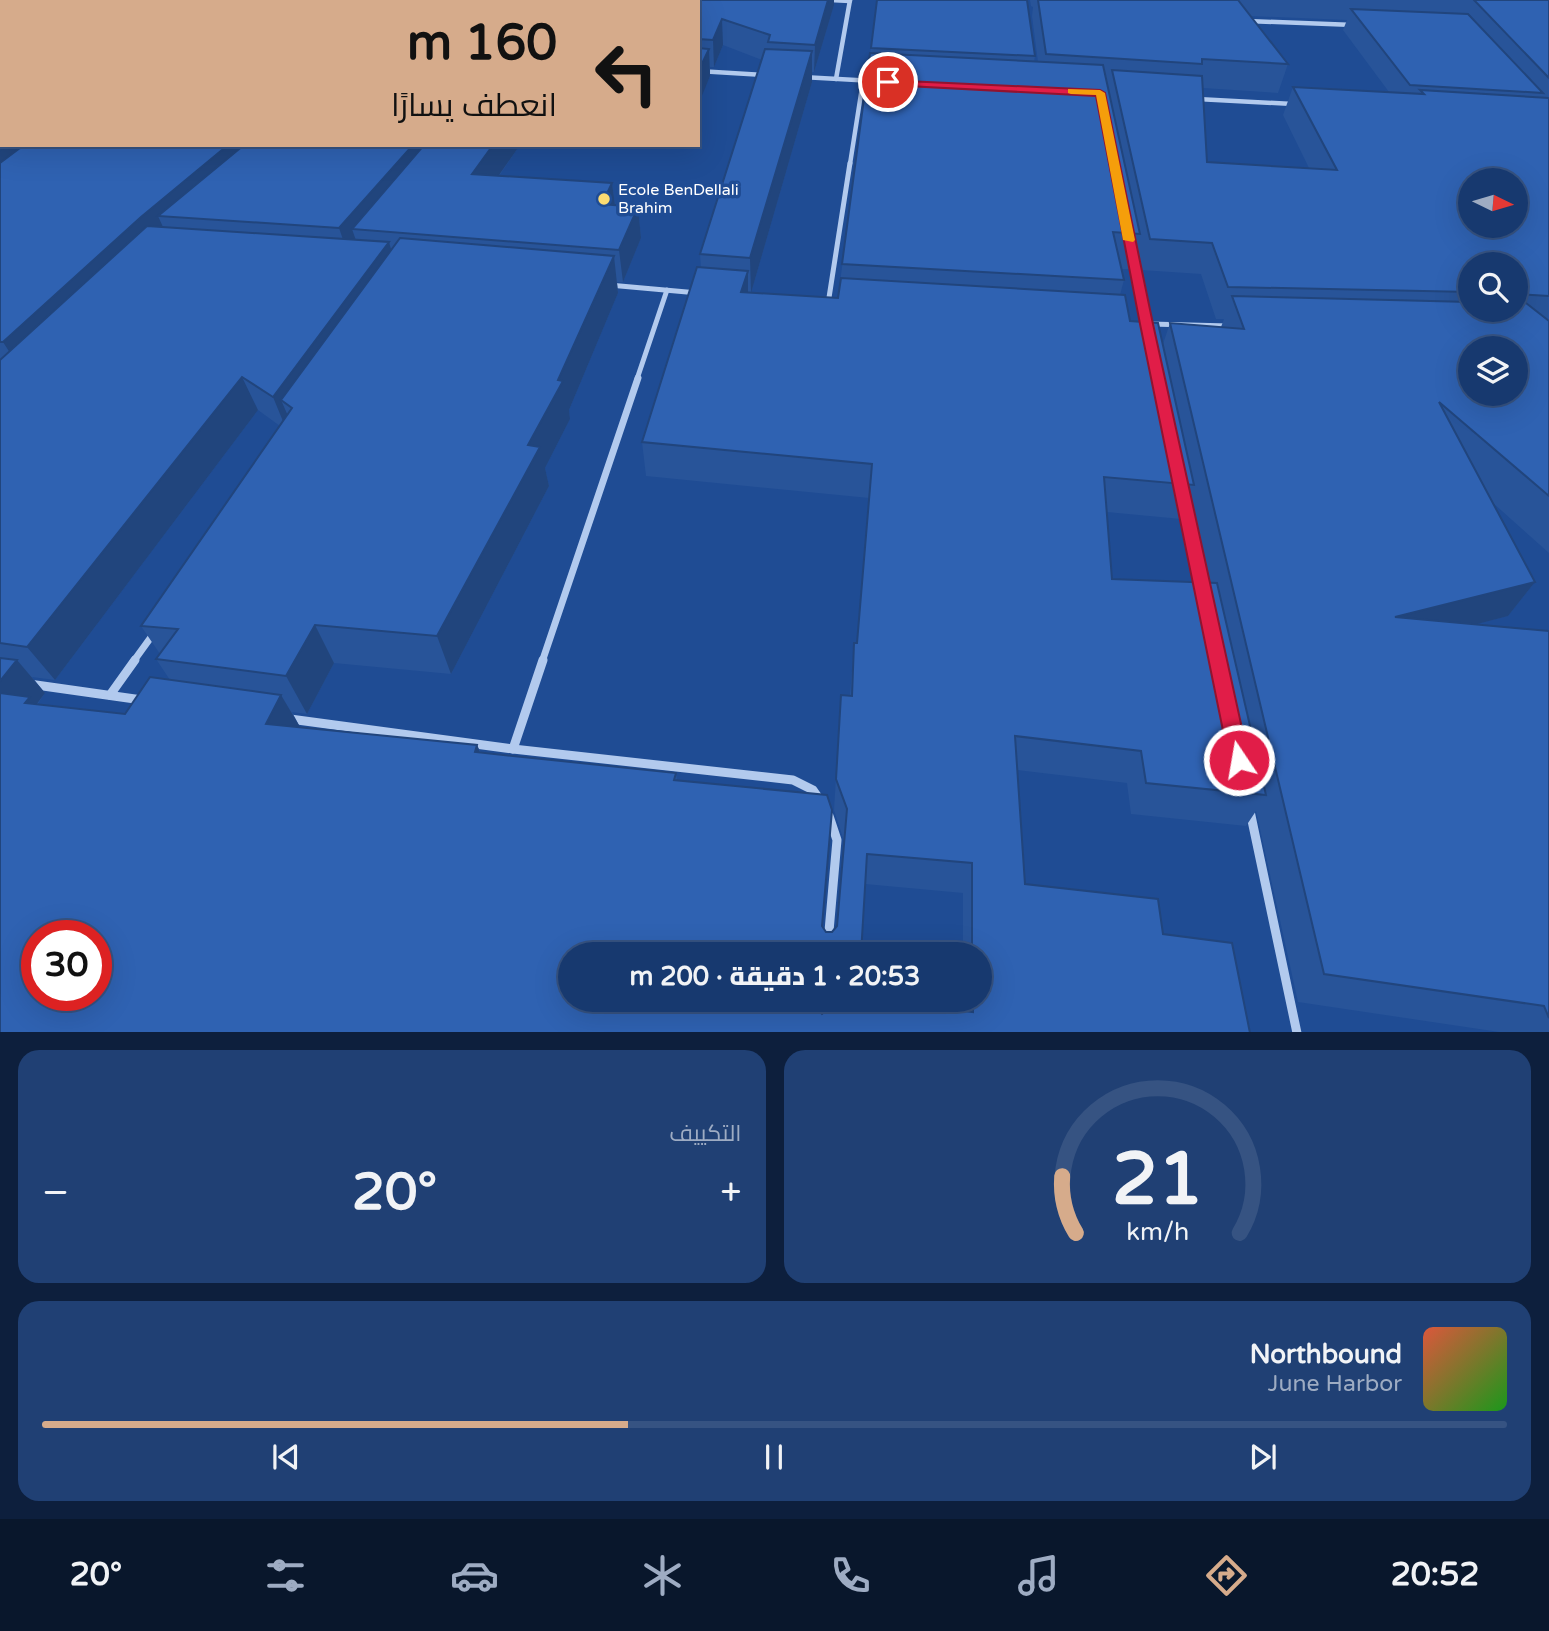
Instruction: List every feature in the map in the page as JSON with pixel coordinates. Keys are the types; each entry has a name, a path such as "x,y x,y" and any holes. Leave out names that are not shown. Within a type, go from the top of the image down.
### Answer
{"street":[{"path":"830,0 850,0 836,79"},
{"path":"1236,20 1362,26"},
{"path":"700,71 767,75"},
{"path":"794,77 876,81"},
{"path":"828,304 863,81"},
{"path":"1194,98 1302,105"},
{"path":"1130,243 1149,338"},
{"path":"598,284 707,293"},
{"path":"513,749 667,290"},
{"path":"815,303 842,304"},
{"path":"1132,323 1243,326"},
{"path":"1181,488 1204,597"},
{"path":"110,695 157,628"},
{"path":"14,682 150,701"},
{"path":"285,719 513,749 793,780 813,790 827,810 837,840 828,942"},
{"path":"1248,801 1297,1032"},
{"path":"820,1032 822,1012"}],"building":[{"path":"700,0 828,0 815,45 768,42 770,35 722,19 713,40 700,39"},
{"path":"877,0 1027,0 1035,56 871,48"},
{"path":"1038,0 1238,0 1288,64 1202,59 1202,64 1046,54"},
{"path":"1474,0 1549,0 1549,78"},
{"path":"1351,9 1468,14 1543,93 1410,85"},
{"path":"700,48 709,49 700,68"},
{"path":"765,49 812,51 750,258 700,254"},
{"path":"870,53 1103,65 1140,234 1113,232 1124,280 842,264"},
{"path":"1112,70 1202,76 1207,162 1337,170 1293,87 1424,94 1420,90 1549,98 1549,296 1528,295 1528,252 1458,252 1458,292 1228,287 1212,243 1150,239"},
{"path":"21,147 226,147 141,217 3,342 0,342 0,163"},
{"path":"242,147 411,147 339,228 158,216"},
{"path":"422,147 492,147 472,174 612,183 602,204 638,207 619,250 352,229"},
{"path":"147,226 389,242 273,397 242,377 27,647 0,643 0,360"},
{"path":"400,238 614,256 558,380 563,381 528,445 540,447 437,636 315,625 286,676 156,659 178,629 141,626 292,408 281,400"},
{"path":"697,267 748,271 741,292 838,298 841,278 1125,295 1130,321 1158,323 1194,485 1104,477 1112,579 1217,583 1266,795 1146,783 1141,751 1015,736 1025,884 1158,899 1163,934 1232,943 1250,1032 0,1032 0,693 30,697 25,703 125,714 150,677 281,695 266,724 477,745 475,752 676,773 674,780 827,795 832,810 822,926 826,932 832,932 837,926 847,809 836,779 841,695 852,696 854,643 857,643 872,464 642,442","holes":["867,854 972,863 972,942 992,942 992,1012 558,1012 558,942 862,942"]},
{"path":"1232,296 1458,302 1458,322 1528,322 1528,305 1549,321 1549,496 1439,402 1535,582 1395,617 1549,631 1549,1018 1544,1006 1324,974 1170,323 1244,329"},
{"path":"0,658 17,660 0,681"}],"slow traffic":[{"path":"1071,91 1100,93 1129,240"}],"place":[{"name":"Ecole BenDellali Brahim","path":"604,199"}],"route":[{"path":"888,82 1100,93 1239,760"}]}
